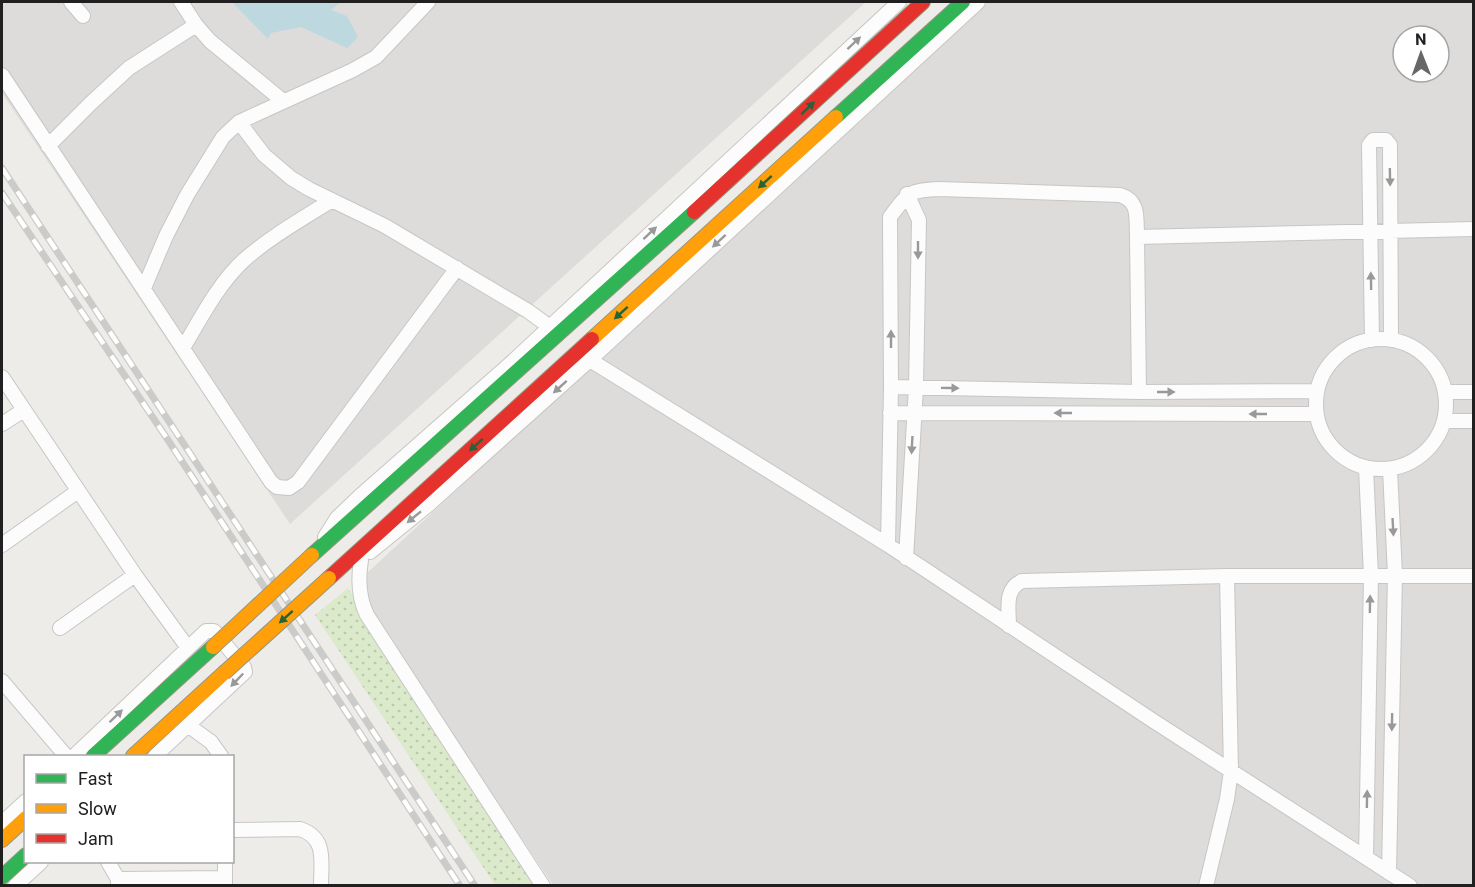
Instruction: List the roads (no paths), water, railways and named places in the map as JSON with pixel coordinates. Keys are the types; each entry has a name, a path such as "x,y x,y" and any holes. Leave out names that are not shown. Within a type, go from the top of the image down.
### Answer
{"main road":[{"path":"94,755 743,168 923,2"},
{"path":"134,755 963,2"},
{"path":"2,840 24,820"},
{"path":"2,877 24,857"}],"street":[{"path":"71,2 83,16"},
{"path":"181,2 210,41 283,101"},
{"path":"144,288 166,236 187,195 223,137 239,122 353,70 376,57 428,2"},
{"path":"317,551 337,518 550,327 899,2"},
{"path":"345,564 361,560 428,506 590,360 978,2"},
{"path":"48,146 90,103 129,68 196,25"},
{"path":"2,75 270,482 277,488 289,488 298,482 457,268"},
{"path":"239,122 274,166 309,189 385,226 528,311 550,327"},
{"path":"1372,340 1369,145 1373,140 1386,140 1390,145 1391,340"},
{"path":"888,544 891,387 890,217 907,194 920,190 939,189 1120,195 1134,202 1137,237 1139,392"},
{"path":"906,558 916,387 918,220 907,194"},
{"path":"183,348 225,282 243,261 284,230 332,200"},
{"path":"1137,237 1473,229"},
{"path":"1372,340 1391,340 1408,345 1423,354 1434,366 1445,392 1444,421 1437,439 1424,453 1408,464 1390,469 1366,468 1348,461 1333,449 1322,432 1316,414 1317,390 1324,372 1336,357 1353,345 1372,340"},
{"path":"590,360 888,544 1009,626 1410,885"},
{"path":"2,377 135,575 188,648"},
{"path":"891,387 1139,392 1317,390"},
{"path":"1445,392 1473,392"},
{"path":"2,424 24,410"},
{"path":"890,413 1316,414"},
{"path":"1444,421 1473,422"},
{"path":"1365,858 1371,576 1366,468"},
{"path":"1389,873 1395,575 1390,469"},
{"path":"2,545 78,491"},
{"path":"361,560 359,586 367,615 543,885"},
{"path":"60,628 135,575"},
{"path":"1009,626 1010,592 1014,585 1022,581 1227,576 1473,576"},
{"path":"1206,885 1227,799 1231,771 1227,576"},
{"path":"75,755 206,631 214,631 244,667 245,672 156,755"},
{"path":"2,681 65,755"},
{"path":"189,726 211,742 221,755"},
{"path":"2,823 24,803"},
{"path":"234,830 300,829 309,832 318,840 321,856 321,885"},
{"path":"15,885 39,863"},
{"path":"109,863 118,882 225,882 225,863"}],"water":[{"path":"232,2 341,2 331,10 347,16 358,37 347,48 301,27 271,33 268,39"}],"railway":[{"path":"2,168 475,886"},
{"path":"2,193 168,440 460,886"}]}
